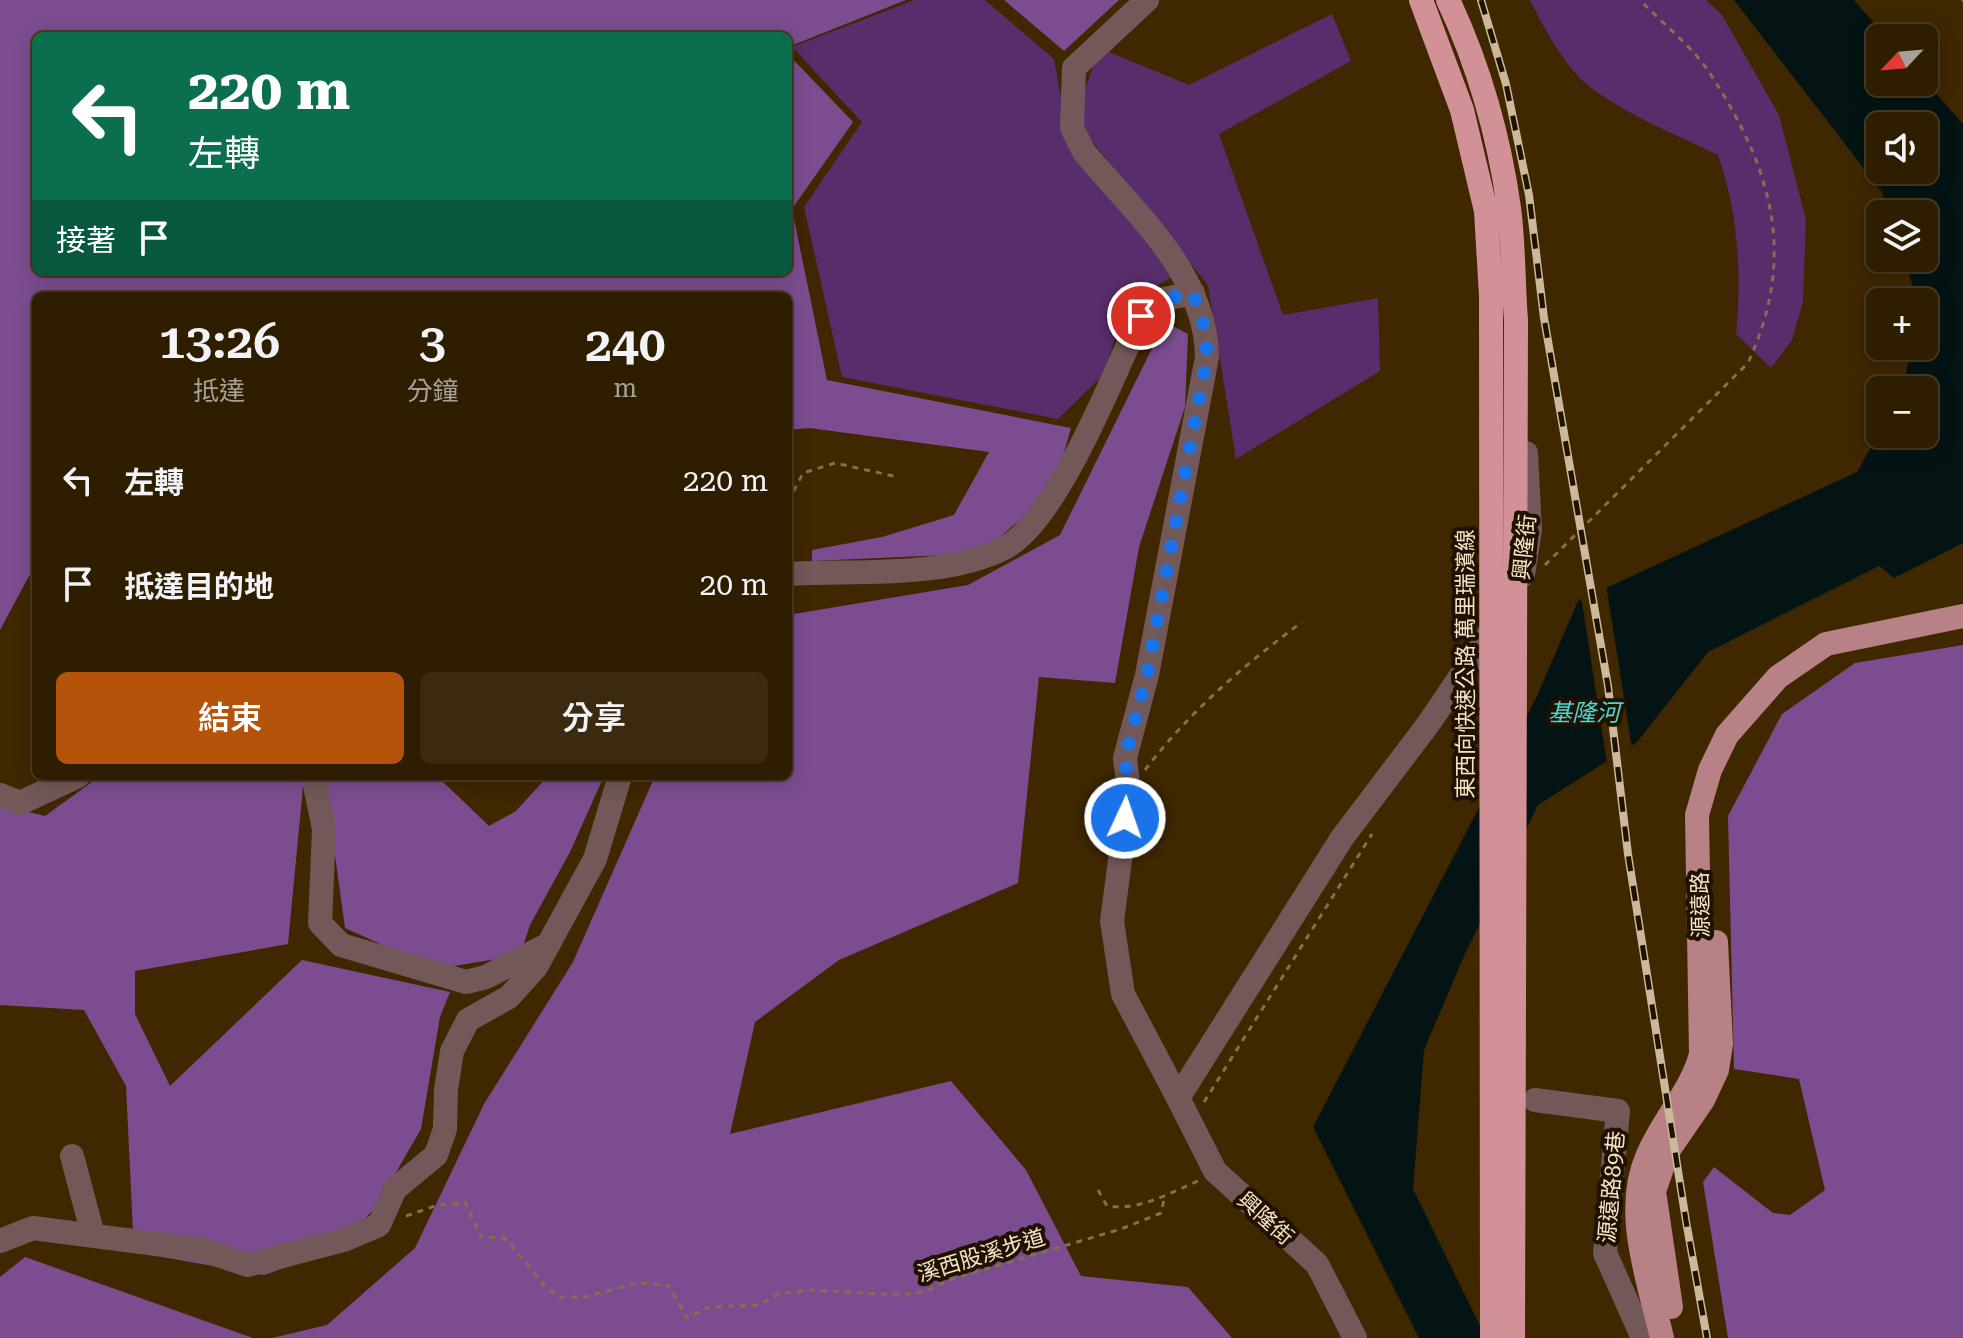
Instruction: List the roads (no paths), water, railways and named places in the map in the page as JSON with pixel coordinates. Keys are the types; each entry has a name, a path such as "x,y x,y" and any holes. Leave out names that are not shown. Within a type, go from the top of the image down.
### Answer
{"highway":[{"name":"東西向快速公路 萬里瑞濱線","path":"1421,0 1462,110 1486,211 1491,296 1492,1338"},
{"path":"1448,0 1463,32 1492,119 1509,209 1516,320 1513,1338"}],"main road":[{"name":"源遠路","path":"1679,1338 1667,1290 1654,1191 1668,1151 1703,1100 1717,1070 1711,1049 1697,815 1710,770 1727,735 1764,690 1796,663 1826,644 1963,616"},
{"name":"源遠路","path":"1662,1338 1639,1226 1639,1180 1646,1157 1669,1114 1694,1081 1711,1049 1713,808 1726,767 1751,725 1788,684 1834,655 1895,641 1963,631"}],"street":[{"name":"興隆街","path":"1147,0 1074,68 1072,128 1084,152 1181,269 1205,329 1207,357 1147,675 1125,758 1129,792 1112,921 1123,994 1215,1171 1317,1264 1355,1338"},
{"name":"興隆街","path":"1178,1098 1342,838 1429,723 1521,586 1530,530 1520,311 1474,123 1433,0"},
{"path":"792,574 931,568 976,559 1009,546 1034,521 1067,474 1147,307 1155,301 1193,293"},
{"path":"0,795 20,803 69,780"},
{"path":"314,780 324,829 320,923 341,945 466,982 486,977 549,944"},
{"path":"0,1241 33,1228 203,1250 248,1265 344,1240 379,1225 395,1189 436,1155 445,1129 446,1090 452,1051 468,1020 509,997 536,967 595,859 619,780"},
{"name":"源遠路89巷","path":"1535,1100 1618,1111 1605,1253 1643,1338"},
{"path":"72,1156 93,1235"}],"water":[{"name":"基隆河","path":"1734,0 1854,0 1875,24 1866,24 1866,96 1938,96 1963,124 1963,543 1894,578 1879,566 1708,652 1637,742 1538,805 1464,956 1424,1050 1413,1189 1486,1338 1419,1338 1313,1127 1537,696 1578,601 1857,472 1870,448 1938,448 1938,376 1905,376 1909,360 1938,360 1938,288 1914,288 1908,272 1938,272 1938,200 1885,200 1876,184 1938,184 1938,112 1866,112 1866,171"}],"railway":[{"path":"1481,0 1506,84 1529,195 1544,318 1608,686 1628,854 1707,1338"}]}
